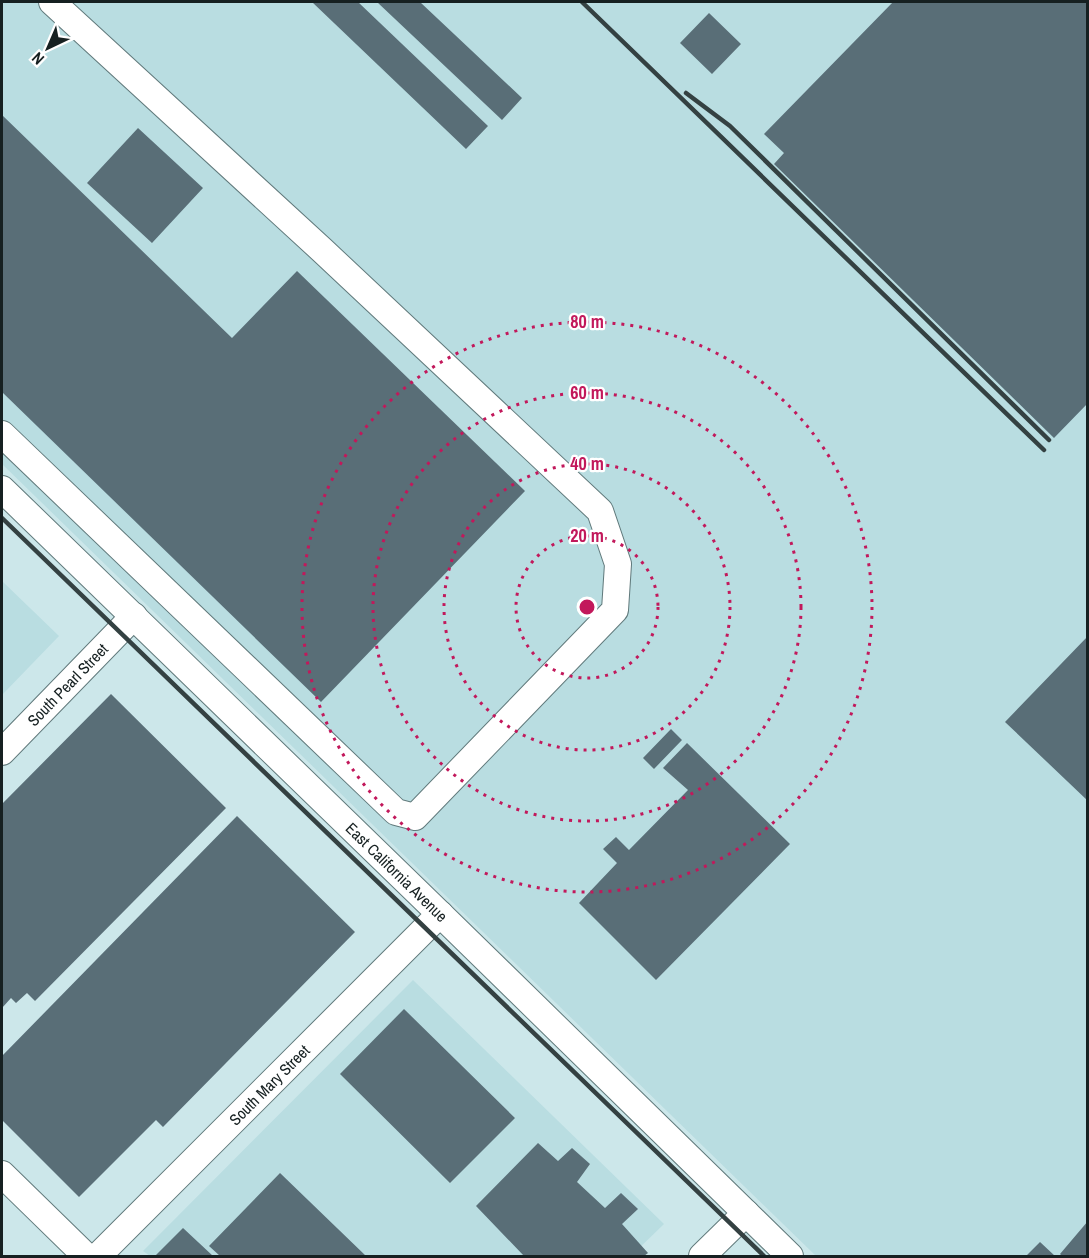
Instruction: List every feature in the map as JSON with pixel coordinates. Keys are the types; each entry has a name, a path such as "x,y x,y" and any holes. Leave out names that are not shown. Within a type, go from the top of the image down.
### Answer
{"street":[{"path":"2,434 396,812 415,818 615,610 618,564 600,511 322,250 52,2"},
{"name":"East California Avenue","path":"2,489 790,1257"},
{"name":"South Pearl Street","path":"2,752 134,616"},
{"name":"South Mary Street","path":"98,1257 440,914"},
{"path":"2,1174 86,1257"},
{"path":"702,1257 746,1213"}],"shaded area":[{"path":"2,2 1087,2 1087,1256 816,1256 2,464"},
{"path":"2,581 59,636 2,695"},
{"path":"413,980 664,1224 631,1256 150,1256 143,1251"}],"building":[{"path":"312,2 358,2 488,126 466,149"},
{"path":"377,2 420,2 522,98 502,120"},
{"path":"893,2 1088,2 1088,403 1054,438 774,164 784,153 764,134"},
{"path":"709,13 741,44 712,74 680,43"},
{"path":"2,115 232,338 297,271 525,491 321,702 2,392"},
{"path":"138,128 203,188 152,243 87,183"},
{"path":"1088,636 1088,801 1005,722"},
{"path":"111,694 226,808 35,1001 27,993 16,1003 11,998 2,1008 2,804"},
{"path":"671,729 682,740 654,769 643,758"},
{"path":"687,743 790,844 656,980 579,903 617,863 603,849 616,837 629,850 688,790 663,768"},
{"path":"237,816 355,932 163,1127 156,1120 79,1197 2,1120 2,1056"},
{"path":"404,1009 515,1118 450,1183 340,1074"},
{"path":"538,1143 558,1161 572,1148 590,1164 577,1182 605,1208 621,1193 638,1209 622,1224 648,1253 644,1256 524,1256 476,1206"},
{"path":"280,1173 366,1256 220,1256 209,1246"},
{"path":"1088,1221 1088,1256 1062,1256 1060,1254"},
{"path":"183,1228 213,1256 155,1256"},
{"path":"1040,1242 1055,1256 1026,1256"}],"railway":[{"path":"582,2 1044,450"},
{"path":"686,93 730,126 1049,440"},
{"path":"2,518 764,1256"}]}
